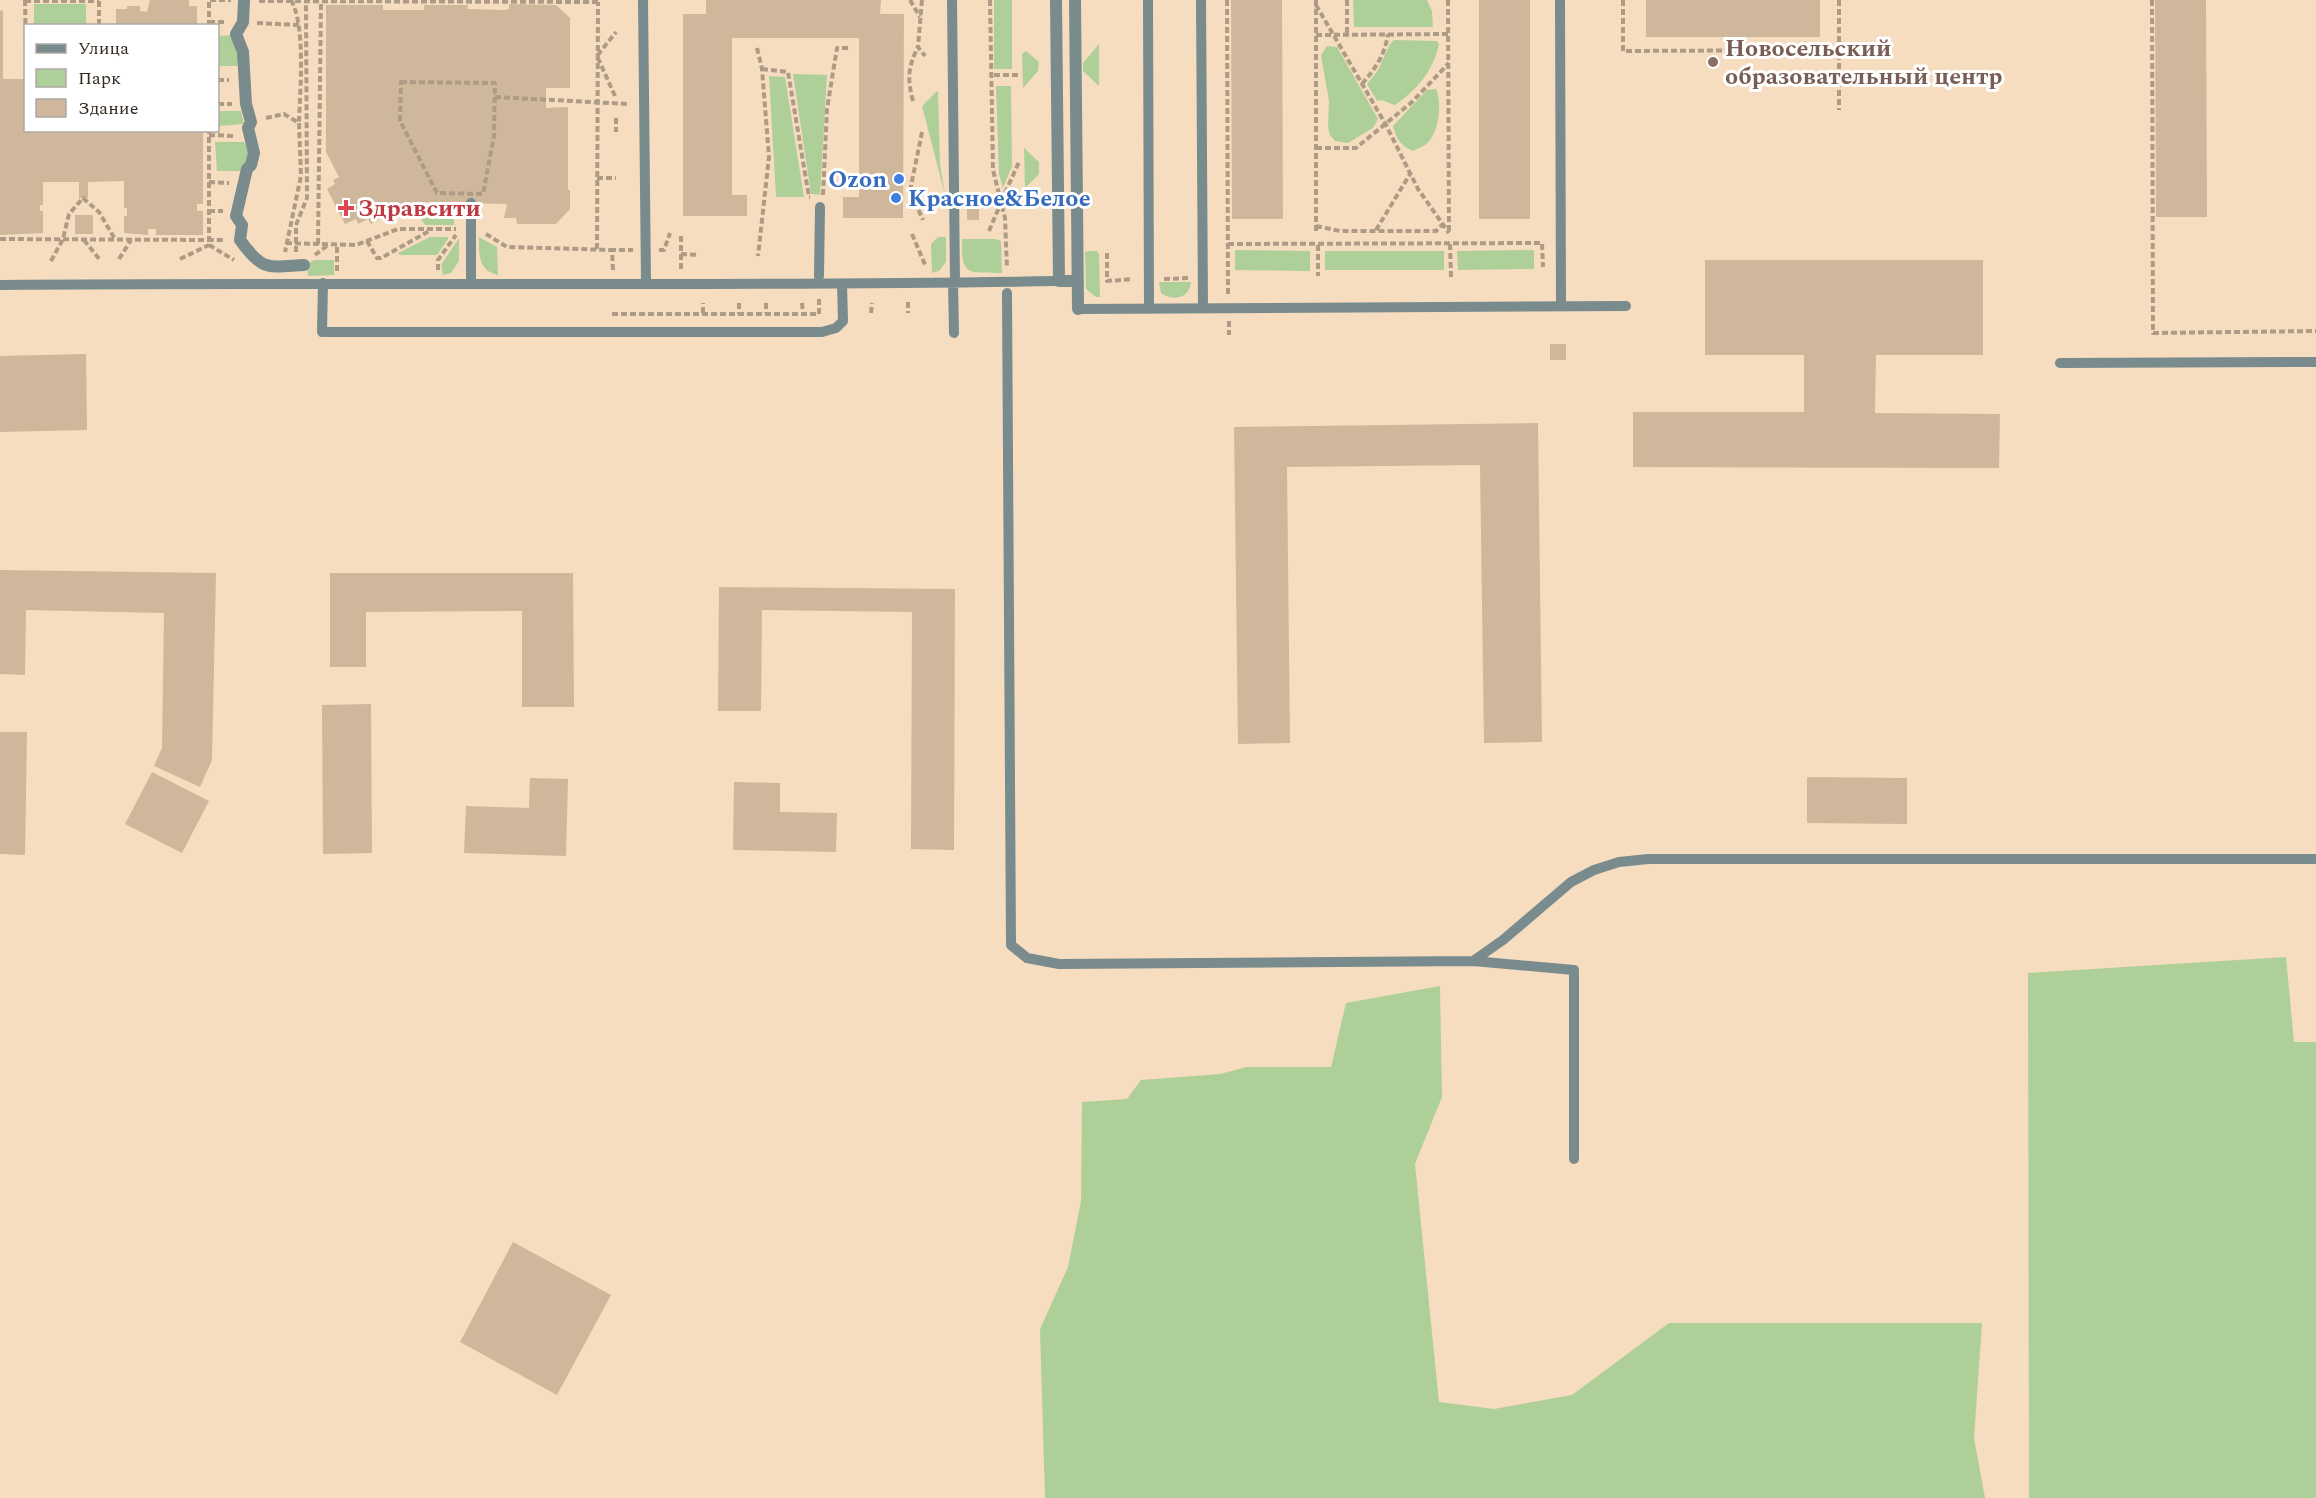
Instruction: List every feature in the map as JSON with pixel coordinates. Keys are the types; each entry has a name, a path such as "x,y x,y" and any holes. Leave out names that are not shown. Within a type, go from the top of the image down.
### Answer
{"street":[{"path":"244,0 243,22 236,34 243,52 246,104 251,122 248,128 254,153 251,165 247,169 236,216 242,225 240,240 251,255 268,267 300,265"},
{"path":"1056,0 1059,281 1078,281"},
{"path":"1076,0 1078,309"}],"lane":[{"path":"643,0 646,283"},
{"path":"952,0 954,333"},
{"path":"1148,0 1149,309"},
{"path":"1201,0 1203,308"},
{"path":"1560,0 1561,306"},
{"path":"471,203 471,283"},
{"path":"819,276 820,207"},
{"path":"0,285 842,284 1059,281"},
{"path":"323,283 322,332 580,333 822,332 836,328 843,321 842,284"},
{"path":"1007,293 1011,945 1027,958 1059,964 1473,961 1574,970 1574,1159"},
{"path":"1078,309 1626,306"},
{"path":"2060,363 2316,362"},
{"path":"1473,961 1503,940 1571,882 1594,870 1619,862 1648,859 2316,859"}],"path":[{"path":"209,0 209,24"},
{"path":"244,0 598,1 597,249"},
{"path":"284,256 301,176 298,123 301,78 299,25 297,9 291,0"},
{"path":"910,0 920,17"},
{"path":"914,101 909,87 910,64 918,47 922,0"},
{"path":"990,0 993,170 1005,218 1007,276"},
{"path":"1227,0 1228,297"},
{"path":"1347,0 1347,35"},
{"path":"1316,2 1386,125 1418,189 1449,233 1448,0"},
{"path":"1623,0 1623,51 1839,50"},
{"path":"1839,0 1839,110"},
{"path":"2152,0 2154,333 2316,331"},
{"path":"25,24 25,1 99,1 99,24"},
{"path":"300,265 296,225 307,198 306,1"},
{"path":"318,244 321,1"},
{"path":"1316,2 1316,233"},
{"path":"243,22 299,25"},
{"path":"597,56 616,32"},
{"path":"1362,84 1376,68 1383,55 1388,34"},
{"path":"1316,35 1448,34"},
{"path":"918,47 925,56"},
{"path":"757,48 762,69 769,157 758,256"},
{"path":"762,69 788,72 809,197 823,197 827,109 837,48 850,48"},
{"path":"597,56 615,96"},
{"path":"1316,148 1356,148 1412,102 1449,63"},
{"path":"994,75 1018,75"},
{"path":"401,82 495,83 495,98 494,136 483,194 437,193 400,121 401,82"},
{"path":"495,98 636,104"},
{"path":"251,122 284,114 298,123"},
{"path":"616,118 616,132"},
{"path":"922,132 910,190 922,220"},
{"path":"180,260 209,245 209,133 249,136"},
{"path":"1005,193 1019,162"},
{"path":"1375,231 1410,174"},
{"path":"597,178 616,178"},
{"path":"51,261 63,239 69,214 83,198 99,212 116,240"},
{"path":"989,231 1000,205"},
{"path":"1316,226 1340,231 1436,231 1443,224"},
{"path":"286,243 356,245 398,229 460,229 438,260 438,274"},
{"path":"367,241 377,258 381,258 433,229"},
{"path":"480,230 507,247 636,250"},
{"path":"655,250 664,250 670,232"},
{"path":"681,232 681,275"},
{"path":"912,234 926,264 926,274"},
{"path":"0,239 209,240"},
{"path":"84,240 100,260"},
{"path":"119,260 131,240"},
{"path":"1228,244 1542,243 1544,278"},
{"path":"1318,244 1318,276"},
{"path":"1450,244 1451,277"},
{"path":"336,279 337,245"},
{"path":"612,250 613,275"},
{"path":"1107,253 1107,281 1137,279"},
{"path":"681,254 699,255"},
{"path":"1158,279 1193,278"},
{"path":"612,314 819,314 819,294"},
{"path":"908,302 908,313"},
{"path":"703,303 703,314"},
{"path":"739,303 739,314"},
{"path":"766,303 766,313"},
{"path":"802,303 803,314"},
{"path":"871,313 872,303"},
{"path":"1229,317 1229,335"}],"green space":[{"path":"994,0 1012,0 1012,69 994,69"},
{"path":"1353,0 1427,0 1432,11 1433,27 1354,27"},
{"path":"34,4 86,4 86,24 34,24"},
{"path":"232,35 238,53 238,66 219,66 219,36"},
{"path":"1394,40 1437,41 1439,44 1429,71 1411,93 1395,105 1381,100 1377,101 1367,84 1378,70"},
{"path":"1099,44 1099,86 1083,71 1083,63"},
{"path":"1327,46 1337,47 1378,119 1373,128 1348,143 1335,141 1328,127 1329,101 1321,55"},
{"path":"1026,51 1039,62 1038,71 1023,88 1022,54"},
{"path":"793,74 827,75 820,195 811,194"},
{"path":"769,76 785,77 804,197 776,197"},
{"path":"996,86 1011,86 1012,166 1003,188 999,174"},
{"path":"1436,89 1439,108 1436,129 1428,142 1413,151 1400,142 1393,126 1427,90"},
{"path":"937,91 940,164 945,195 922,106"},
{"path":"219,111 241,111 244,124 219,126"},
{"path":"215,142 244,142 250,153 242,171 217,171"},
{"path":"1024,148 1039,162 1039,174 1025,188"},
{"path":"424,209 454,210 454,225 425,225 417,212"},
{"path":"430,237 448,237 437,255 400,255 398,253"},
{"path":"479,237 497,247 498,275 491,273 483,266"},
{"path":"938,237 946,237 946,262 939,271 932,273 931,244"},
{"path":"459,238 459,261 451,273 443,275 441,265"},
{"path":"962,239 1001,241 1002,273 981,273 969,270 963,260"},
{"path":"1235,250 1310,251 1310,271 1235,270"},
{"path":"1534,250 1534,269 1458,270 1457,251"},
{"path":"1097,251 1099,254 1100,297 1096,297 1086,289 1085,252"},
{"path":"1325,251 1444,251 1444,270 1325,270"},
{"path":"314,260 334,260 334,275 308,276 307,264"},
{"path":"1159,282 1191,282 1188,292 1176,298 1161,293"},
{"path":"2286,957 2294,1042 2316,1042 2316,1498 2029,1498 2028,973"},
{"path":"1440,986 1442,1097 1415,1164 1439,1402 1494,1409 1572,1395 1669,1323 1982,1323 1974,1438 1985,1498 1045,1498 1040,1329 1068,1267 1081,1201 1082,1102 1127,1099 1141,1080 1220,1074 1246,1067 1331,1067 1346,1003"}],"building":[{"path":"150,0 189,0 189,6 197,6 197,24 116,24 116,9 140,6 140,11 147,12"},
{"path":"706,0 881,0 880,14 904,14 903,218 843,218 843,197 859,197 859,38 732,38 732,195 747,195 747,216 683,216 683,14 706,14"},
{"path":"1231,0 1282,0 1283,219 1232,219"},
{"path":"1479,0 1530,0 1530,219 1479,219"},
{"path":"1646,0 1820,0 1820,37 1646,37"},
{"path":"2155,0 2206,0 2207,217 2156,217"},
{"path":"509,4 556,5 570,18 570,88 546,88 546,108 568,107 570,209 556,224 517,224 516,218 504,218 507,204 420,202 414,209 385,223 382,218 371,224 368,219 358,224 356,219 345,224 327,189 335,184 333,180 339,177 326,152 326,5 383,5 383,10 424,10 424,5 468,5 467,9 505,10 509,9"},
{"path":"3,10 3,79 24,79 24,132 203,132 203,204 197,204 197,211 203,211 203,235 156,235 156,229 148,229 148,235 124,233 124,216 127,216 127,208 124,208 124,181 88,182 88,198 79,198 79,182 43,182 43,205 40,205 40,211 43,211 43,233 0,235 0,11"},
{"path":"967,208 979,208 979,220 967,220"},
{"path":"75,215 93,215 93,234 75,234"},
{"path":"1705,260 1983,260 1983,355 1876,355 1875,413 2000,414 1999,468 1633,467 1633,412 1804,412 1804,355 1705,355"},
{"path":"1550,344 1566,344 1566,360 1550,360"},
{"path":"86,354 87,430 0,432 0,356"},
{"path":"1538,423 1542,742 1484,743 1480,465 1287,467 1290,743 1238,744 1234,427"},
{"path":"0,570 216,573 212,760 200,787 154,766 162,748 164,613 26,610 25,675 0,674"},
{"path":"330,573 573,573 574,707 522,707 522,611 366,612 366,667 330,667"},
{"path":"719,587 955,589 954,850 911,849 912,612 762,610 761,711 718,711"},
{"path":"371,704 372,853 323,854 322,705"},
{"path":"0,732 27,732 25,855 0,854"},
{"path":"152,772 209,801 182,853 125,824"},
{"path":"1807,777 1907,778 1907,824 1807,823"},
{"path":"530,778 568,779 566,856 464,853 466,806 529,808"},
{"path":"734,782 780,783 780,812 837,813 836,852 733,850"},
{"path":"513,1242 611,1295 557,1395 460,1342"}],"place":[{"name":"Новосельский образовательный центр","path":"1713,62"},
{"name":"Ozon","path":"899,179"},
{"name":"Красное&Белое","path":"896,198"},
{"name":"Здравсити","path":"346,208"}]}
